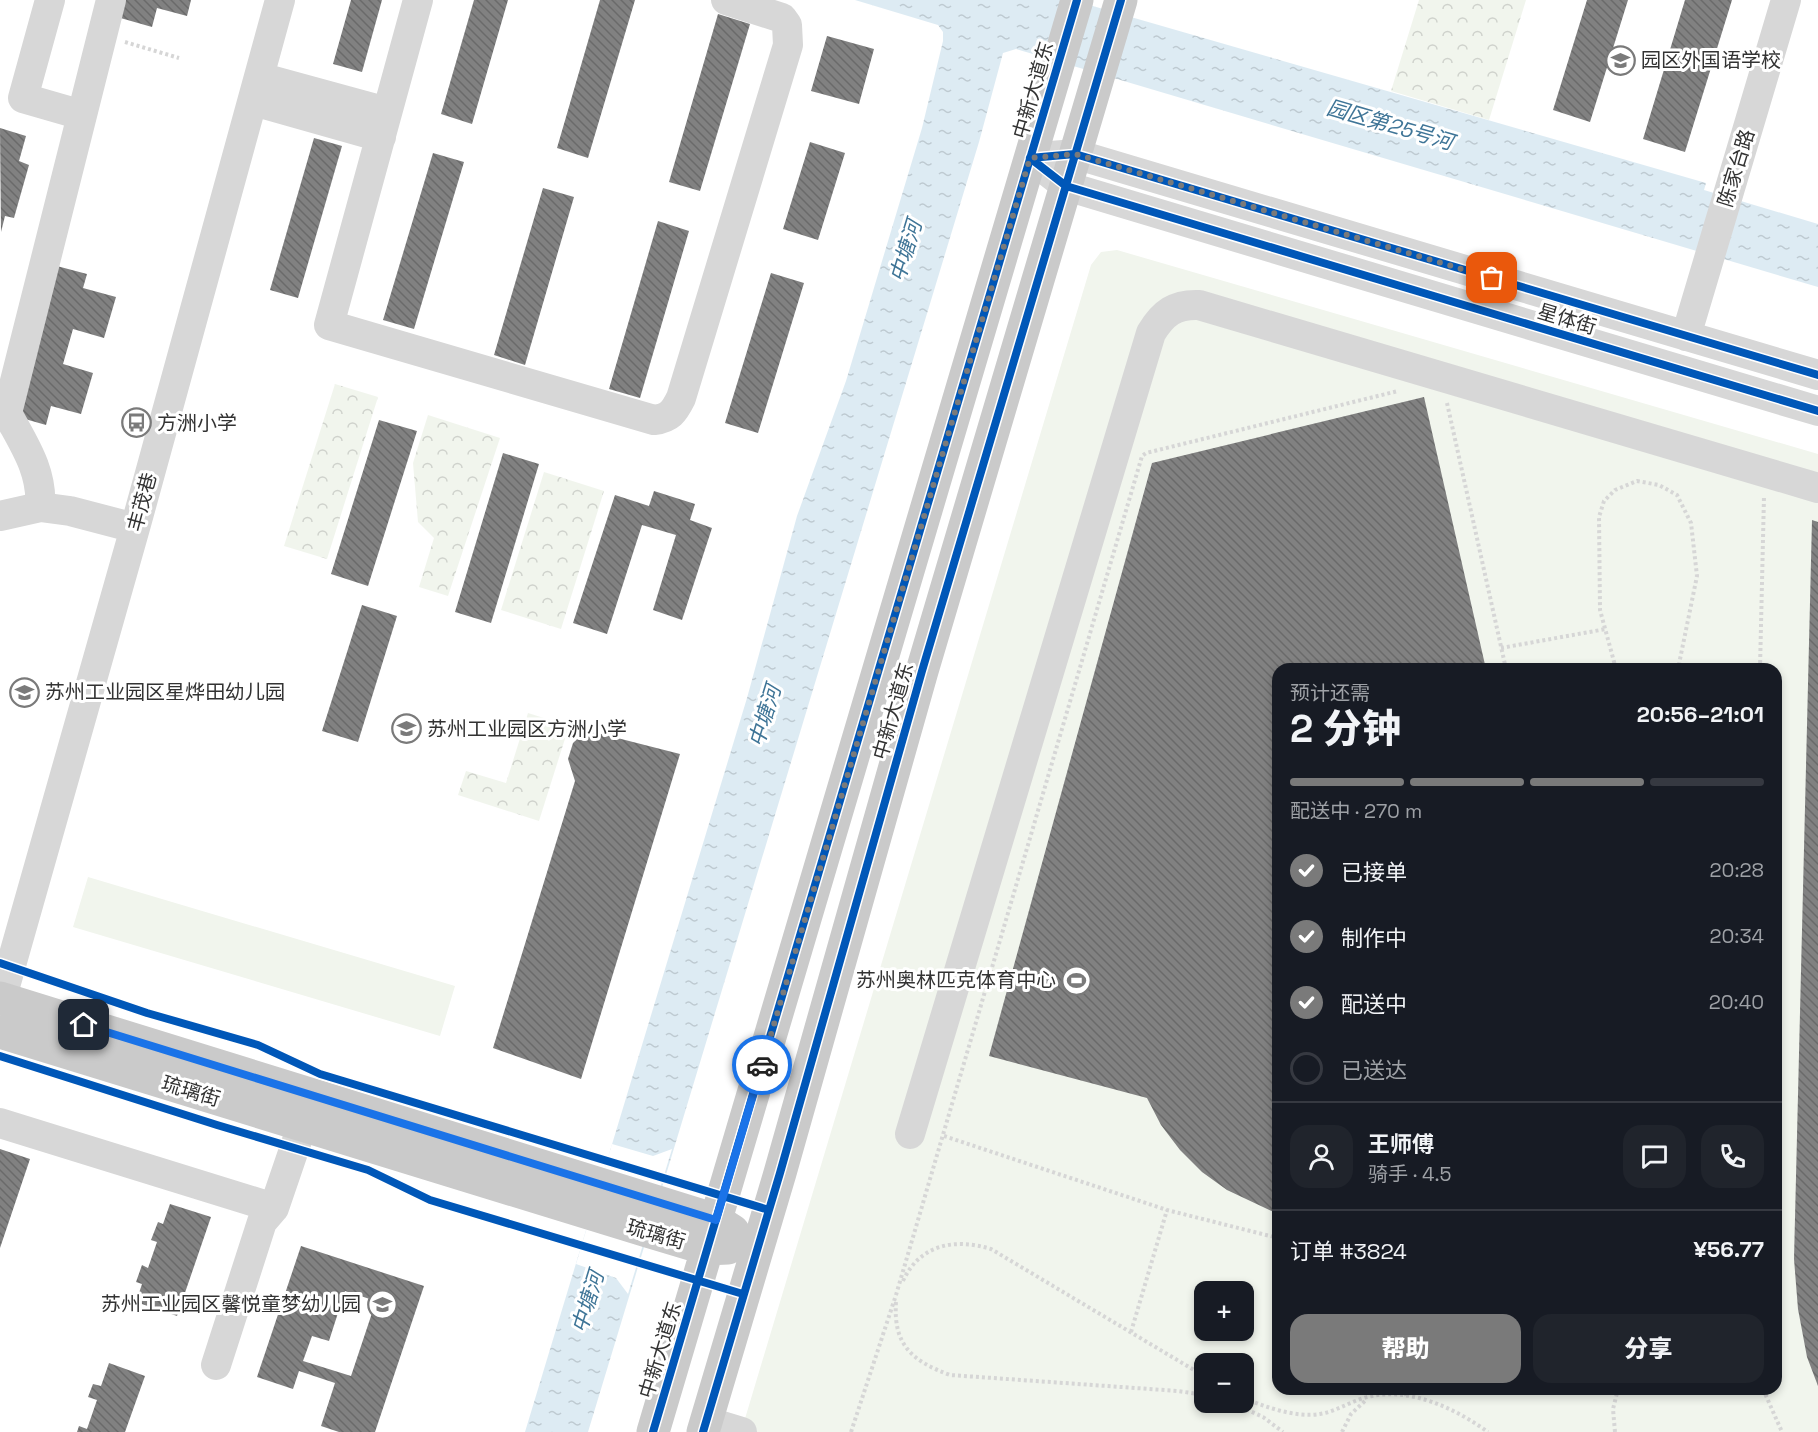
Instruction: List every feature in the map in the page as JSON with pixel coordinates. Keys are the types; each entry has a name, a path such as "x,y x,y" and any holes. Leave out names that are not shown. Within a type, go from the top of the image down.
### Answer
{"main road":[{"name":"中新大道东","path":"653,1432 1077,0"},
{"name":"中新大道东","path":"704,1426 922,671 1120,4"},
{"name":"琉璃街","path":"0,1000 595,1199 757,1247"},
{"name":"琉璃街","path":"0,1032 293,1123 595,1199"}],"street":[{"path":"50,0 23,98 82,115"},
{"path":"111,0 7,413 36,470 27,505 74,494 137,520"},
{"name":"丰茂巷","path":"0,1000 137,520 280,0"},
{"path":"418,0 329,325 644,418 665,418 675,412 681,398 788,45 787,9 726,0"},
{"name":"陈家台路","path":"1686,336 1786,0"},
{"path":"256,89 384,124"},
{"name":"星体街","path":"1030,158 1075,154 1818,375"},
{"name":"星体街","path":"1030,158 1066,186 1818,411"},
{"path":"910,1134 1151,333 1167,312 1186,304 1199,305 1818,488"},
{"path":"0,1123 264,1211"},
{"path":"216,1365 293,1123"},
{"path":"704,1426 742,1432"}],"path":[{"path":"103,35 179,58"},
{"path":"851,1432 896,1295 944,1136 1024,851 1142,456 1146,453 1401,391"},
{"path":"1458,402 1446,399 1505,663"},
{"path":"1614,663 1600,610 1599,517 1604,501 1615,490 1637,481 1659,485 1677,495 1691,523 1697,576 1679,663"},
{"path":"1753,492 1775,498"},
{"path":"1760,663 1764,495"},
{"path":"1501,648 1605,629"},
{"path":"944,1136 1167,1210 1272,1236"},
{"path":"1131,1332 1167,1210"},
{"path":"1194,1371 1017,1262 970,1242 947,1244 925,1253 909,1267 896,1295 895,1317 900,1336 910,1353 924,1365 950,1375 1194,1393"},
{"path":"1615,1432 1613,1409 1616,1395"},
{"path":"1766,1395 1782,1432"},
{"path":"1342,1432 1351,1414 1371,1396"},
{"path":"1254,1401 1293,1412 1314,1414 1371,1396 1406,1396 1451,1409 1488,1432"},
{"path":"1253,1413 1283,1432"}],"green space":[{"path":"1419,0 1526,0 1489,120 1391,91"},
{"name":"苏州奥林匹克体育中心","path":"1117,250 1818,454 1818,1432 741,1432 1091,265 1101,252"},
{"path":"335,384 378,397 327,559 284,546"},
{"path":"428,415 500,438 448,596 419,587 434,538 418,522 413,463"},
{"path":"544,472 604,491 561,629 501,610"},
{"path":"528,713 569,726 539,821 458,795 466,771 506,783"},
{"path":"88,877 455,986 440,1036 73,927"}],"water":[{"path":"855,0 1072,0 1706,183 1704,190 1818,224 1818,287 1016,49 1003,53 979,142 588,1432 525,1432 747,698 797,516 846,381 922,128 943,41 943,32 938,25"}],"pier":[{"path":"612,1144 653,1156 672,1149 628,1294 616,1278 576,1264"}],"building":[{"path":"122,0 191,0 187,16 157,8 152,27 117,17"},
{"path":"351,0 382,0 362,72 333,64"},
{"path":"474,0 508,0 472,124 441,114"},
{"path":"600,0 635,0 588,158 557,148"},
{"path":"1587,0 1628,0 1590,122 1553,110"},
{"path":"1685,0 1732,0 1685,152 1643,139"},
{"path":"718,14 750,24 700,191 669,182"},
{"path":"827,36 874,49 859,104 811,91"},
{"path":"0,128 26,136 19,161 29,165 14,218 5,216 1,232"},
{"path":"314,138 342,146 298,298 270,290"},
{"path":"810,142 845,153 818,240 783,229"},
{"path":"433,153 464,162 414,329 383,320"},
{"path":"543,188 574,197 525,365 494,355"},
{"path":"658,221 689,231 640,398 609,389"},
{"path":"53,265 87,274 83,288 116,297 104,338 73,329 63,364 93,373 81,414 51,406 46,425 11,415"},
{"path":"771,273 804,283 758,433 725,423"},
{"path":"1424,397 1485,663 1272,663 1272,1211 1227,1190 1202,1172 1180,1150 1161,1125 1147,1098 989,1056 1152,463"},
{"path":"379,420 417,431 368,586 331,574"},
{"path":"503,453 539,464 491,623 455,612"},
{"path":"654,491 695,504 690,520 712,528 682,620 653,610 676,535 642,525 607,634 573,623 615,495 649,506"},
{"path":"1812,520 1818,522 1818,1386 1807,1357 1798,1309 1794,1259"},
{"path":"362,605 397,616 358,742 322,731"},
{"path":"586,730 680,754 581,1079 493,1048 575,781 568,759 573,743"},
{"path":"0,1149 30,1159 0,1248"},
{"path":"170,1204 211,1217 177,1316 136,1302 142,1284 136,1282 142,1265 148,1268 157,1242 151,1240 158,1222 163,1224"},
{"path":"301,1246 424,1286 375,1432 339,1432 321,1426 335,1383 299,1371 293,1389 257,1377","holes":["345,1291 376,1301 351,1376 303,1361 312,1336 329,1341"]},
{"path":"109,1363 145,1376 125,1432 77,1432 79,1426 87,1429 97,1400 88,1397 93,1384 101,1386"}],"cycle path":[{"path":"653,1432 1077,0"},
{"path":"703,1432 780,1173 922,671 1121,0"},
{"path":"1030,158 1075,154 1818,375"},
{"path":"1030,158 1066,186 1818,411"},
{"path":"0,963 147,1013 258,1045 320,1074 769,1210"},
{"path":"0,1056 368,1170 430,1200 743,1294"}],"way so far":[{"path":"762,1065 1030,158 1075,154 1492,278"}],"place":[{"name":"园区外国语学校","path":"1620,60"},
{"name":"方洲小学","path":"136,423"},
{"name":"苏州工业园区星烨田幼儿园","path":"24,692"},
{"name":"苏州工业园区方洲小学","path":"406,729"},
{"name":"苏州奥林匹克体育中心","path":"1077,980"},
{"name":"苏州工业园区馨悦童梦幼儿园","path":"382,1304"}],"route":[{"path":"84,1025 716,1220 762,1065"}],"water label":[{"name":"园区第25号河","path":"1390,125"},
{"name":"中塘河","path":"906,251"},
{"name":"中塘河","path":"765,716"},
{"name":"中塘河","path":"588,1302"}]}
